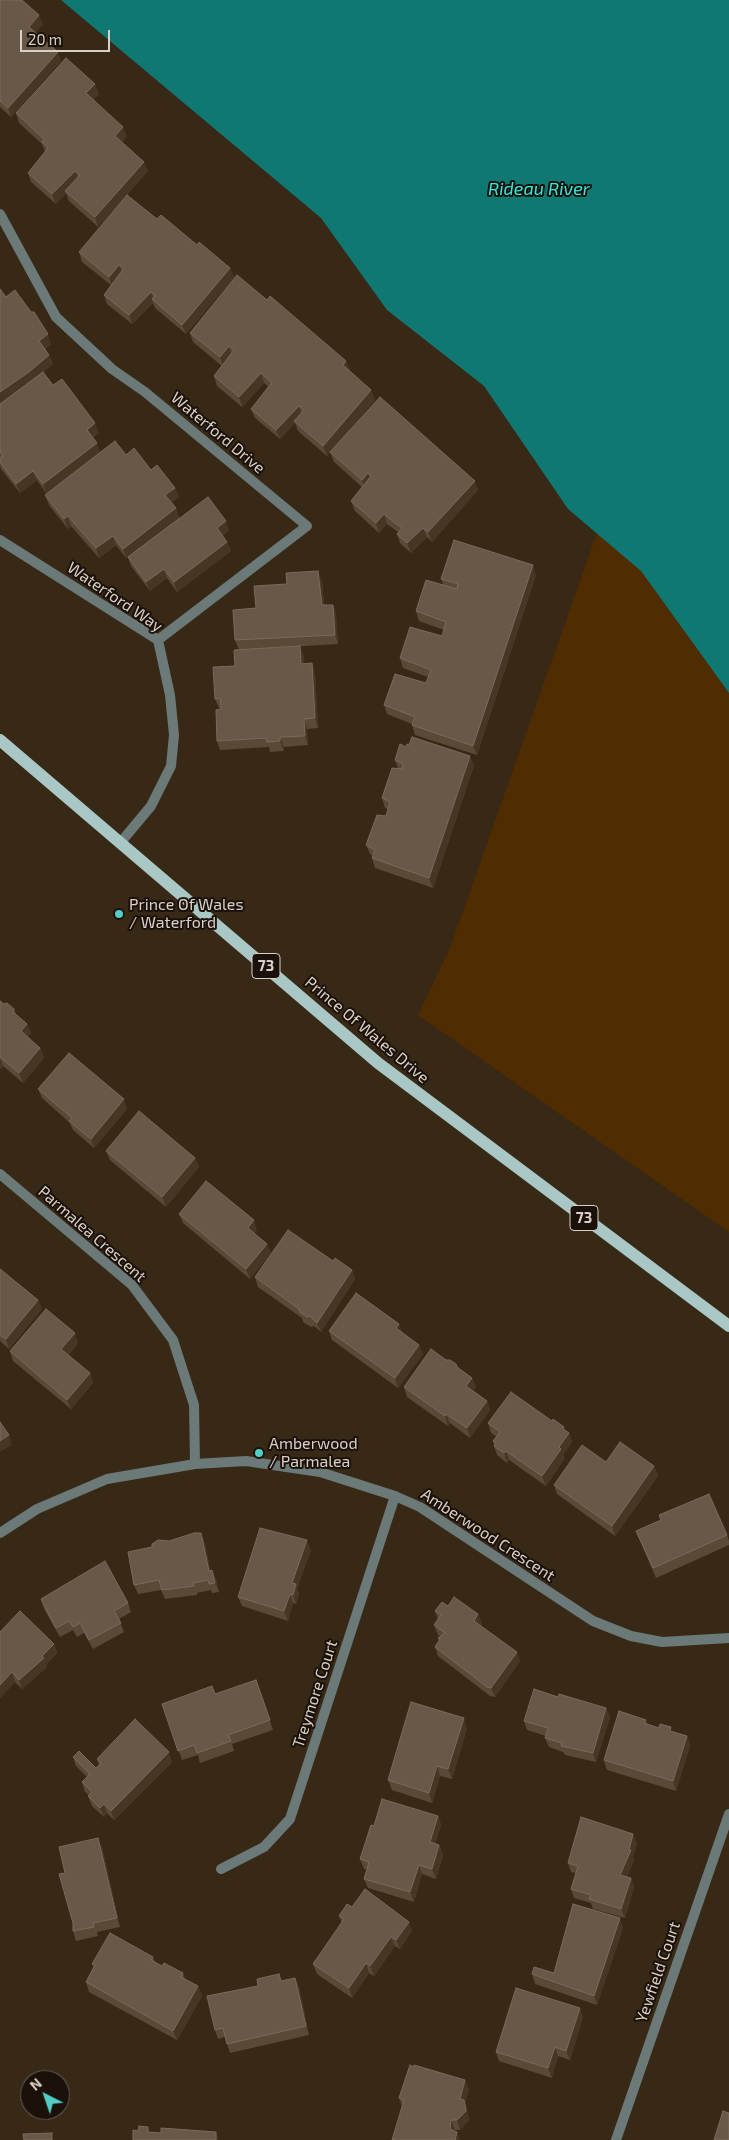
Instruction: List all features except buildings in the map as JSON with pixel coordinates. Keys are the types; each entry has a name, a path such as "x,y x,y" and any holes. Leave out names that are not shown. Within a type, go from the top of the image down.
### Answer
{"main road":[{"name":"Prince Of Wales Drive","path":"0,740 378,1063 729,1326"}],"street":[{"name":"Waterford Drive","path":"0,214 56,317 112,369 144,392 307,526 158,640"},
{"name":"Waterford Way","path":"0,540 158,640 170,695 174,735 170,766 151,806 121,842"},
{"name":"Parmalea Crescent","path":"0,1174 132,1285 173,1340 194,1405 195,1464"},
{"name":"Amberwood Crescent","path":"0,1533 37,1509 107,1479 195,1464 246,1461 320,1472 395,1496 420,1507 593,1621 631,1636 662,1642 729,1638"},
{"name":"Treymore Court","path":"220,1869 264,1847 290,1819 395,1496"},
{"name":"Yewfield Court","path":"616,2140 729,1814"}],"shaded area":[{"path":"597,533 641,571 729,693 729,1232 418,1015 450,948"}],"water":[{"name":"Rideau River","path":"61,0 729,0 729,693 641,571 568,509 484,386 387,310 321,218"}],"place":[{"name":"Prince Of Wales / Waterford","path":"119,914"},
{"name":"Amberwood / Parmalea","path":"259,1453"}]}
